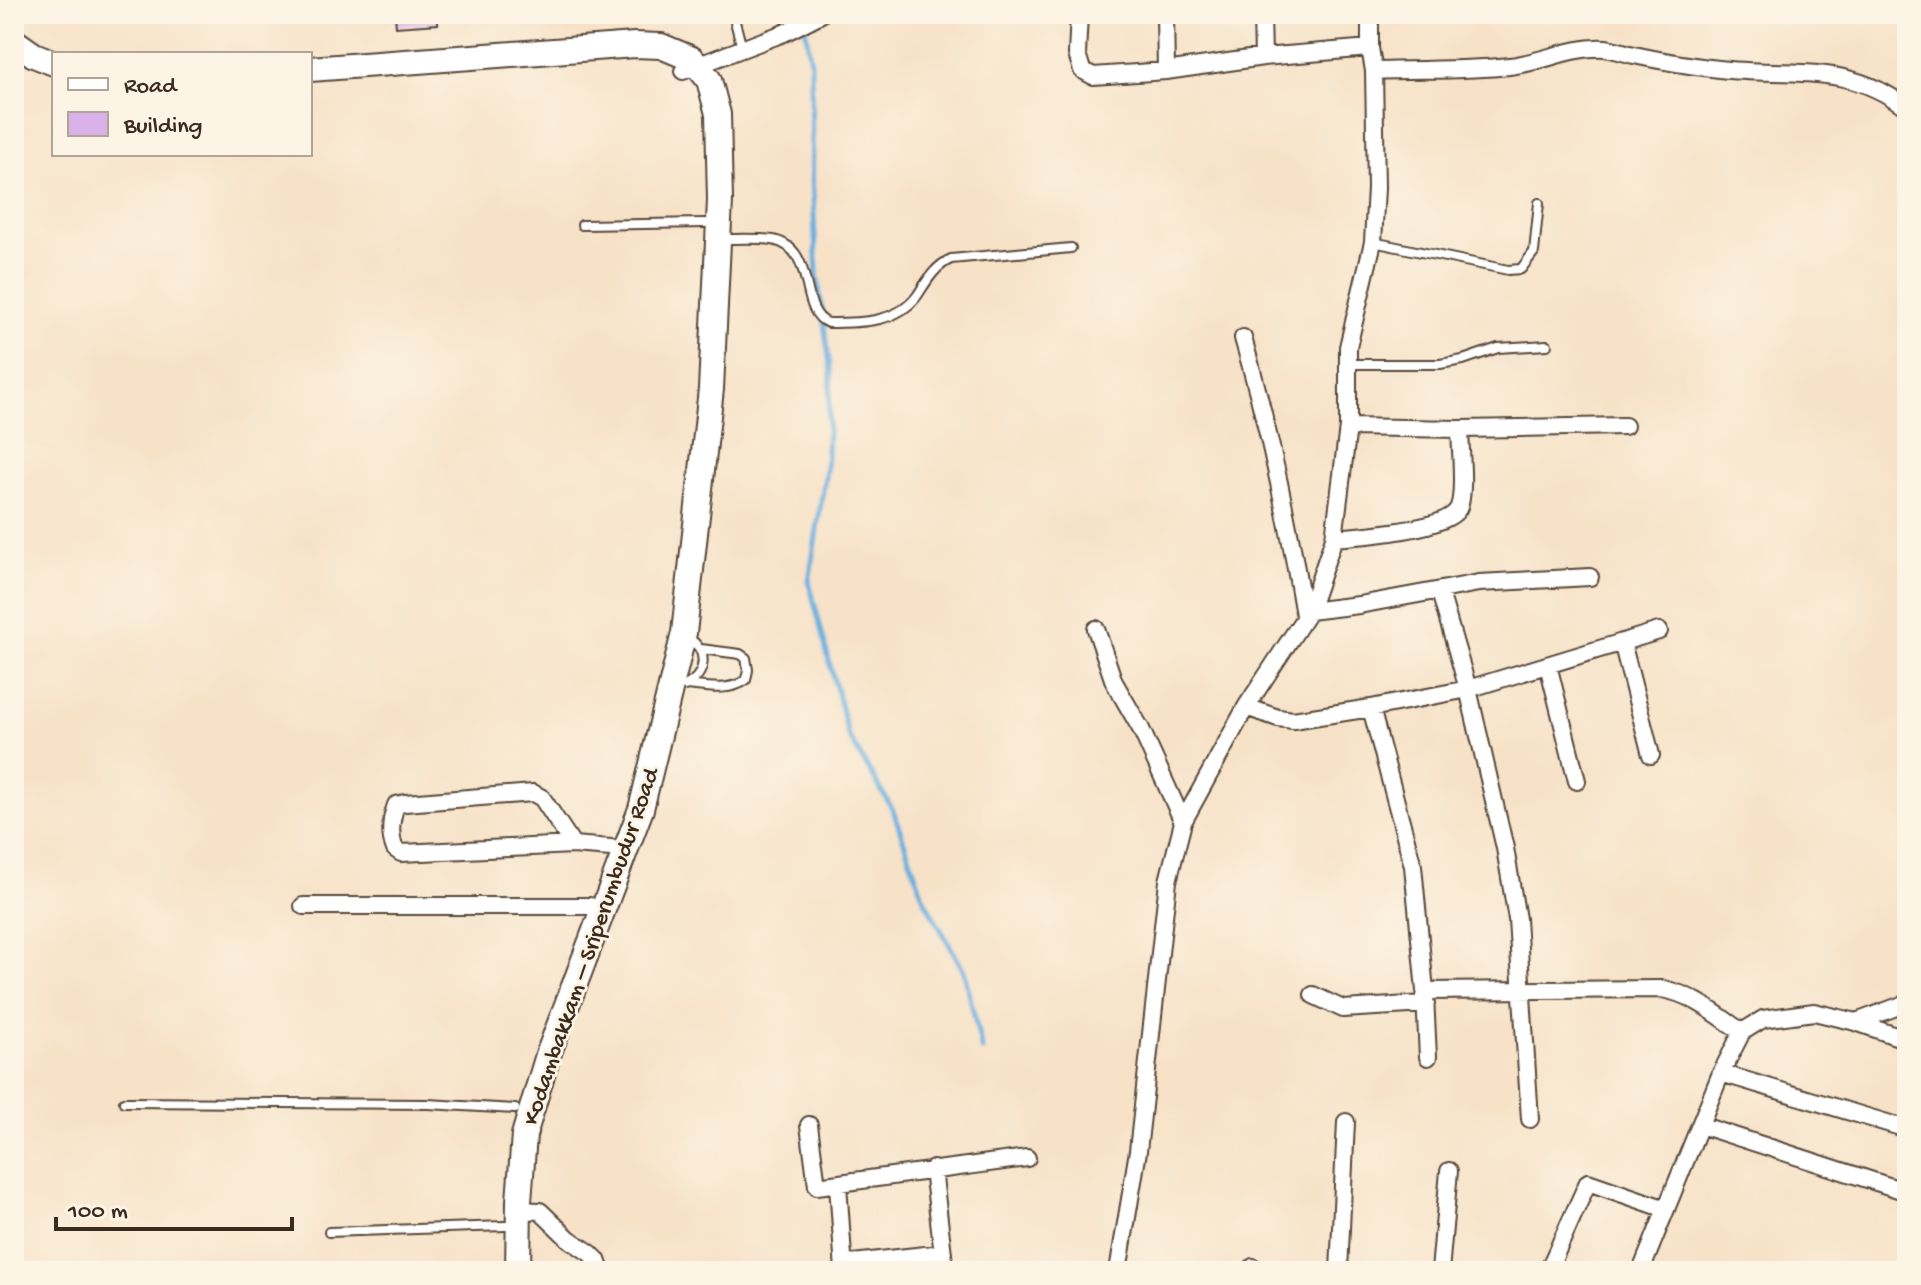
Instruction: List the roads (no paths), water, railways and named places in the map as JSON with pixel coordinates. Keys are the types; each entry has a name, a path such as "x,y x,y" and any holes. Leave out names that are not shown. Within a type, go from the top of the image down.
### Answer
{"main road":[{"path":"14,41 34,55 52,62"},
{"path":"312,69 635,45 661,46 692,59 691,68 658,60 635,59 312,83"},
{"path":"14,59 27,68 52,77"},
{"name":"Kodambakkam – Sriperumbudur Road","path":"518,1271 512,1218 511,1120 628,804 670,631 697,388 718,114 709,80 691,68"},
{"name":"Kodambakkam – Sriperumbudur Road","path":"505,1271 524,1135 548,1055 641,809 692,643 711,389 711,231"}],"street":[{"path":"691,68 784,33 821,14"},
{"path":"1079,14 1077,54 1082,70 1093,76 1370,48"},
{"path":"1165,14 1166,71"},
{"path":"1262,14 1263,57"},
{"path":"1118,1271 1138,1151 1168,881 1183,822 1246,707 1306,613 1334,538 1348,427 1348,347 1373,242 1376,188 1370,14"},
{"path":"1374,71 1508,66 1543,60 1571,50 1606,48 1718,69 1768,74 1833,74 1858,82 1907,108"},
{"path":"1243,338 1268,425 1306,613"},
{"path":"1348,427 1460,429 1625,426"},
{"path":"1334,538 1387,533 1450,517 1458,509 1461,496 1460,429"},
{"path":"1306,613 1479,583 1590,577"},
{"path":"1440,592 1468,689 1505,848 1517,919 1530,1119"},
{"path":"1096,629 1114,682 1141,729 1183,822"},
{"path":"1246,707 1293,720 1371,708 1468,689 1659,631"},
{"path":"1622,642 1651,755"},
{"path":"1548,665 1577,781"},
{"path":"1371,708 1413,866 1426,997 1428,1057"},
{"path":"573,845 542,798 533,793 405,803 396,805 392,817 392,842 401,853 573,845 611,848"},
{"path":"303,906 590,906"},
{"path":"1313,995 1343,1009 1426,997 1520,990 1662,989 1678,992 1742,1032"},
{"path":"1856,1022 1907,1003"},
{"path":"1641,1271 1721,1073 1742,1032 1763,1019 1814,1012 1856,1022 1907,1040"},
{"path":"1721,1073 1907,1129"},
{"path":"1339,1271 1346,1122"},
{"path":"809,1125 817,1186 1027,1158"},
{"path":"1700,1125 1907,1192"},
{"path":"933,1169 945,1271"},
{"path":"1440,1271 1449,1171"},
{"path":"1548,1271 1588,1182 1666,1209"},
{"path":"838,1184 844,1268 943,1253"},
{"path":"512,1218 540,1211 569,1239 590,1253 601,1271"}],"lane":[{"path":"733,14 742,49"},
{"path":"1373,242 1508,270 1521,269 1534,252 1539,203"},
{"path":"582,225 711,231 784,244 798,257 815,312 820,320 828,323 892,317 913,300 936,269 951,259 1071,248"},
{"path":"1347,364 1440,364 1498,348 1547,345"},
{"path":"679,684 721,688 738,686 746,680 746,658 692,643"},
{"path":"124,1102 428,1104 515,1109"},
{"path":"329,1232 512,1218"}],"waterway":[{"path":"803,14 811,63 817,274 831,373 826,470 809,582 848,735 893,810 924,899 964,971 982,1050"}]}
